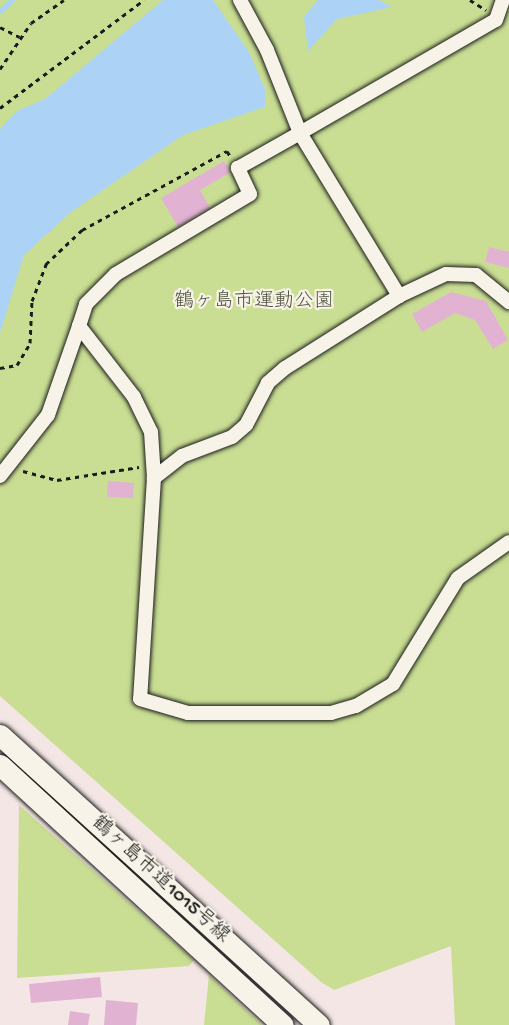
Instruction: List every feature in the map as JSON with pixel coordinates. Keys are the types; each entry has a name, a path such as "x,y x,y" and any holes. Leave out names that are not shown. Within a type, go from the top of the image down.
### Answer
{"street":[{"path":"240,0 267,50 300,133 399,296"},
{"path":"0,476 48,415 86,304 116,274 250,194 238,168 496,20 503,0"},
{"path":"154,478 182,456 232,437 246,424 268,383 285,368 399,296 446,274 476,275 509,302"},
{"path":"79,326 134,397 151,432 154,478 140,699 188,713 331,713 356,706 393,684 458,578 509,542"},
{"name":"鶴ヶ島市道1015号線","path":"0,735 319,1025"},
{"name":"鶴ヶ島市道1015号線","path":"0,765 283,1025"}],"path":[{"path":"0,69 20,37 64,0"},
{"path":"0,108 144,0"},
{"path":"0,27 20,37"},
{"path":"0,368 17,365 30,343 32,301 46,264 82,230 227,151 238,168"},
{"path":"12,463 32,478 57,480 152,463"}],"green space":[{"name":"鶴ヶ島市運動公園","path":"0,0 509,0 509,1025 455,1025 451,946 334,990 321,982 0,696"},
{"path":"19,805 194,960 189,966 17,978"},
{"path":"209,975 262,1025 204,1025"}],"water":[{"path":"163,0 213,0 249,52 265,89 265,107 183,135 71,212 24,255 0,333 0,129 17,111 45,99"},
{"path":"318,0 379,0 392,7 337,19 308,51 304,17"}],"building":[{"path":"224,161 231,172 200,190 210,208 178,227 161,198"},
{"path":"489,247 509,252 509,268 485,262"},
{"path":"451,292 486,301 508,340 493,349 475,320 455,313 422,332 412,314"},
{"path":"108,481 134,483 133,498 107,497"},
{"path":"100,977 102,997 31,1003 29,984"},
{"path":"106,1000 138,1003 136,1025 104,1025"},
{"path":"70,1011 90,1014 88,1025 68,1025"}],"waterway":[{"path":"0,11 12,0"}]}
